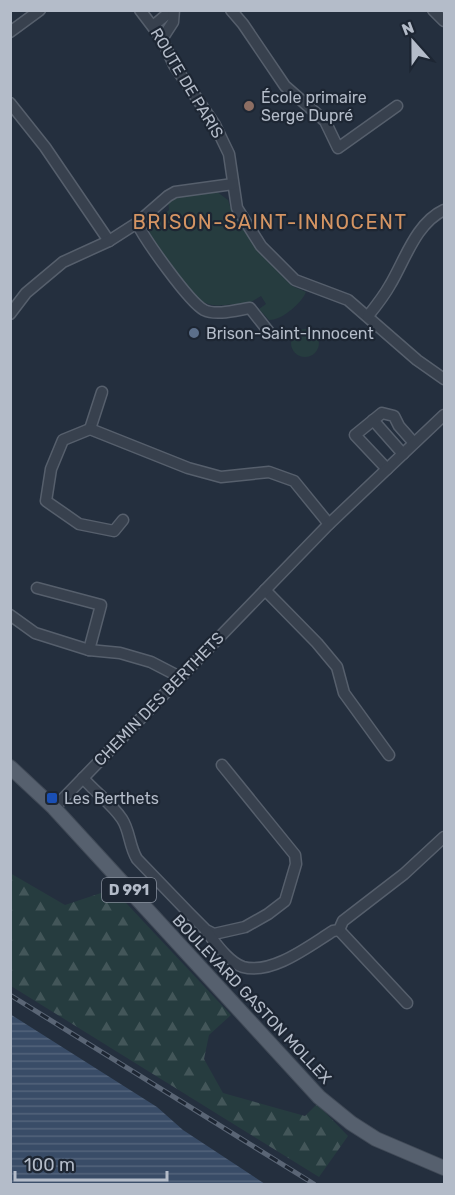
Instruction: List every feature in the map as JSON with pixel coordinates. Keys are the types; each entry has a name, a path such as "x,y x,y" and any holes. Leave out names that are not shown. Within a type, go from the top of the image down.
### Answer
{"main road":[{"name":"BOULEVARD GASTON MOLLEX","path":"10,767 54,808 319,1097 376,1140 444,1168"}],"street":[{"path":"10,32 40,10"},
{"name":"ROUTE DE PARIS","path":"140,10 162,39 174,65 215,125 229,153 237,208 252,234 270,256 295,280 348,300 417,360 444,379"},
{"path":"153,26 173,10"},
{"path":"162,39 172,22 173,10"},
{"path":"231,10 285,86 325,121 339,148 397,106"},
{"path":"433,10 444,21"},
{"path":"10,103 45,147 109,241"},
{"path":"10,314 26,293 63,262 109,241 137,223 168,195 233,184"},
{"path":"368,316 389,288 420,230 435,214 444,210"},
{"path":"137,223 144,238 194,302 206,311 219,312 250,308 269,332"},
{"path":"90,429 102,392"},
{"path":"387,469 355,435 382,413 394,416 399,426 414,443"},
{"name":"CHEMIN DES BERTHETS","path":"54,808 329,524 444,415"},
{"path":"373,420 403,454"},
{"path":"123,520 114,531 79,525 46,501 51,468 63,440 90,429 188,468 221,477 269,472 294,481 329,524"},
{"path":"37,588 101,605 89,650"},
{"path":"265,590 337,667 344,693 389,755"},
{"path":"10,615 35,633 89,650 120,653 151,662 180,677"},
{"path":"206,930 214,934 227,932 245,927 268,914 285,901 296,864 295,855 288,844 277,834 222,765"},
{"path":"83,778 94,792 116,810 124,821 131,849 137,859 232,960 242,966 252,967 288,959 333,931 339,930"},
{"path":"339,930 343,921 404,874 444,837"},
{"path":"339,930 407,1003"}],"green space":[{"path":"216,191 228,200 231,209 259,252 292,286 306,292 296,306 279,318 269,320 259,309 266,304 261,296 246,305 204,303 198,299 154,243 149,230 150,219 160,218 169,210 168,200 172,197"},
{"path":"305,329 315,333 319,343 315,353 305,357 295,353 291,343 295,333"},
{"path":"10,873 65,905 113,889 231,1015 209,1035 204,1059 223,1093 305,1116 317,1104 348,1136 319,1177 11,986"}],"water":[{"path":"10,1014 157,1107 183,1130 265,1184 11,1184"}],"railway":[{"path":"10,995 314,1184"}],"place":[{"name":"École primaire Serge Dupré","path":"249,106"},
{"name":"Brison-Saint-Innocent","path":"194,333"},
{"name":"Les Berthets","path":"52,798"}],"district":[{"name":"BRISON-SAINT-INNOCENT","path":"270,222"}]}
